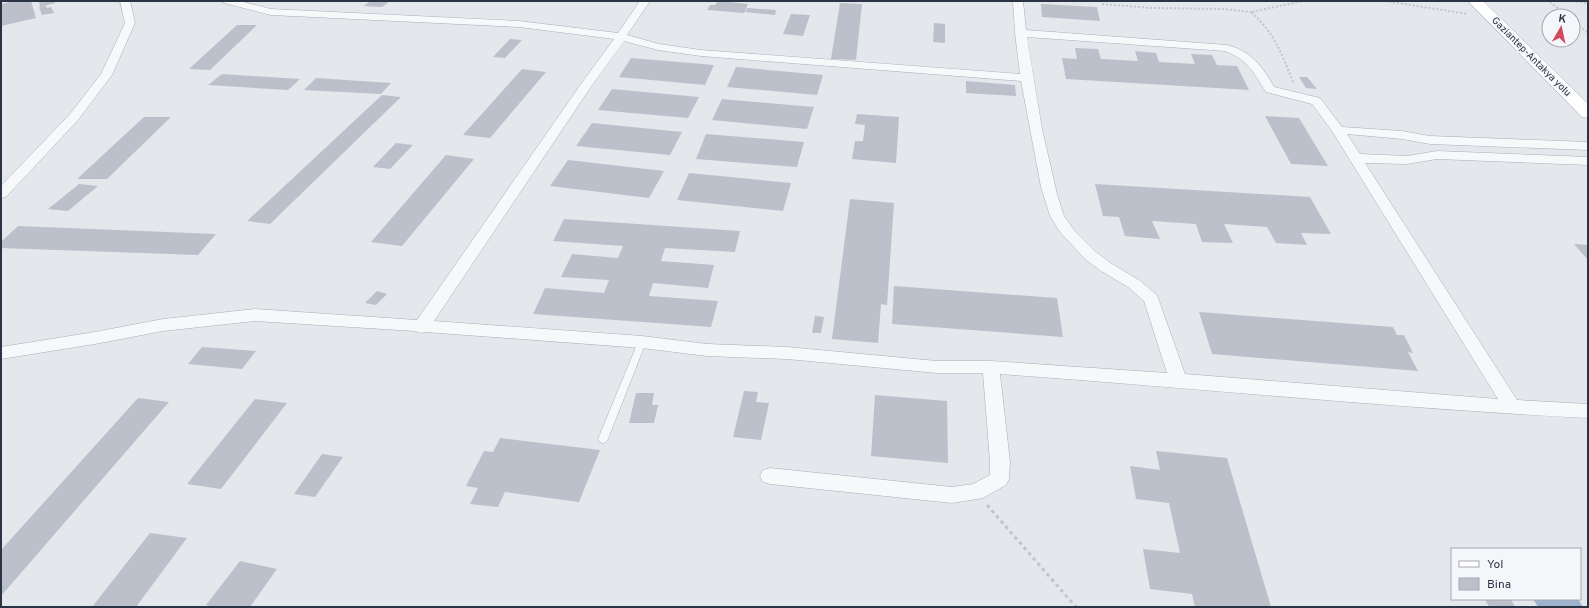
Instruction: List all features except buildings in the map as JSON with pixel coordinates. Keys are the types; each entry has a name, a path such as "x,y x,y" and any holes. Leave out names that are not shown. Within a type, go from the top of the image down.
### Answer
{"main road":[{"name":"Gaziantep-Antakya yolu","path":"1475,1 1494,18 1588,113"},
{"name":"Gaziantep-Antakya yolu","path":"1491,1 1554,59"}],"street":[{"path":"1,194 74,117 106,75 130,23 126,1"},
{"path":"228,1 271,12 519,24 622,37 658,47 701,53 1025,78"},
{"path":"421,327 585,86 622,37 645,1"},
{"path":"1018,1 1025,78 1037,139 1055,213 1064,228 1082,248 1100,263 1144,291 1151,299 1178,380"},
{"path":"1020,33 1227,48 1246,57 1256,65 1270,89 1316,101 1338,130 1356,158 1512,407"},
{"path":"1338,130 1402,135 1430,140 1588,146"},
{"path":"1356,158 1397,161 1421,160 1437,155 1588,161"},
{"path":"1,353 95,338 163,325 255,315 316,318 421,327 642,342 707,350 787,353 937,367 991,367 1178,380 1512,407 1588,411"},
{"path":"770,476 952,495 976,492 999,479 1000,462 991,367"}],"lane":[{"path":"603,439 642,342"}],"path":[{"path":"1102,4 1151,8 1224,9 1251,12 1303,1"},
{"path":"1385,1 1494,18"},
{"path":"1572,1 1588,3"},
{"path":"1550,2 1557,8"},
{"path":"1251,12 1262,22 1278,44 1296,87 1316,101"},
{"path":"976,492 1076,607"}],"water":[{"path":"1534,600 1579,600 1583,607 1538,607"}]}
